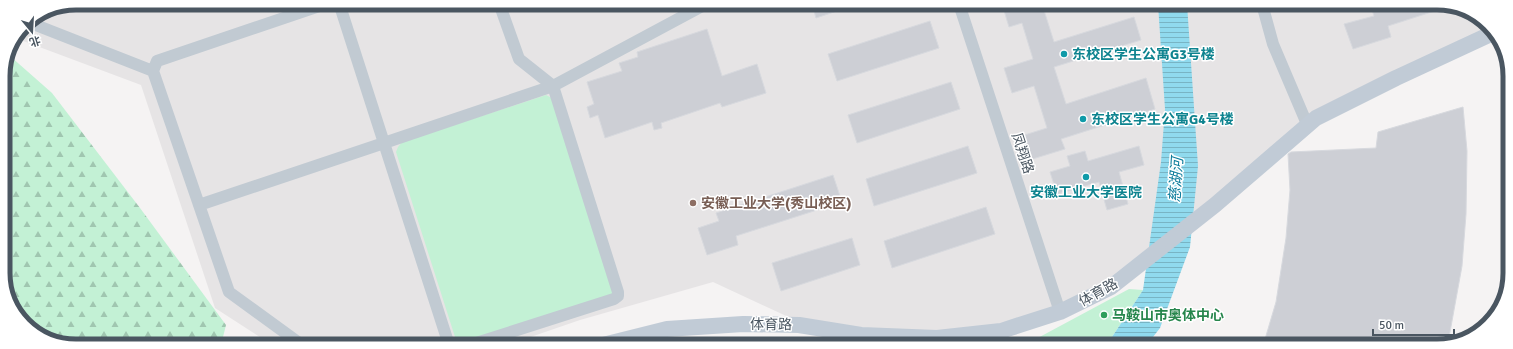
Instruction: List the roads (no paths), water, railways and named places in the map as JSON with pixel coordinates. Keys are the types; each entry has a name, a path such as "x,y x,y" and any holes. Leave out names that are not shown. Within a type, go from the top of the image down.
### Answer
{"street":[{"path":"294,339 229,292 153,71 157,61 307,10"},
{"path":"341,10 447,339"},
{"path":"489,339 614,299 618,296 553,86 519,59 502,10"},
{"path":"199,205 553,86 695,10"},
{"name":"凤翔路","path":"960,10 1060,312"},
{"path":"1264,10 1273,44 1307,124"},
{"path":"34,24 153,71"},
{"name":"体育路","path":"625,339 667,328 743,324 799,325 861,335 937,338 1000,331 1060,312 1111,287 1215,205 1307,124 1316,118 1396,78 1489,35"}],"water":[{"name":"慈湖河","path":"1158,10 1187,10 1198,166 1190,247 1160,328 1151,339 1111,339 1143,290 1161,162 1165,109"}],"place":[{"name":"东校区学生公寓G3号楼","path":"1064,54"},
{"name":"东校区学生公寓G4号楼","path":"1083,119"},
{"name":"安徽工业大学医院","path":"1086,177"},
{"name":"安徽工业大学(秀山校区)","path":"693,203"},
{"name":"马鞍山市奥体中心","path":"1104,315"}]}
